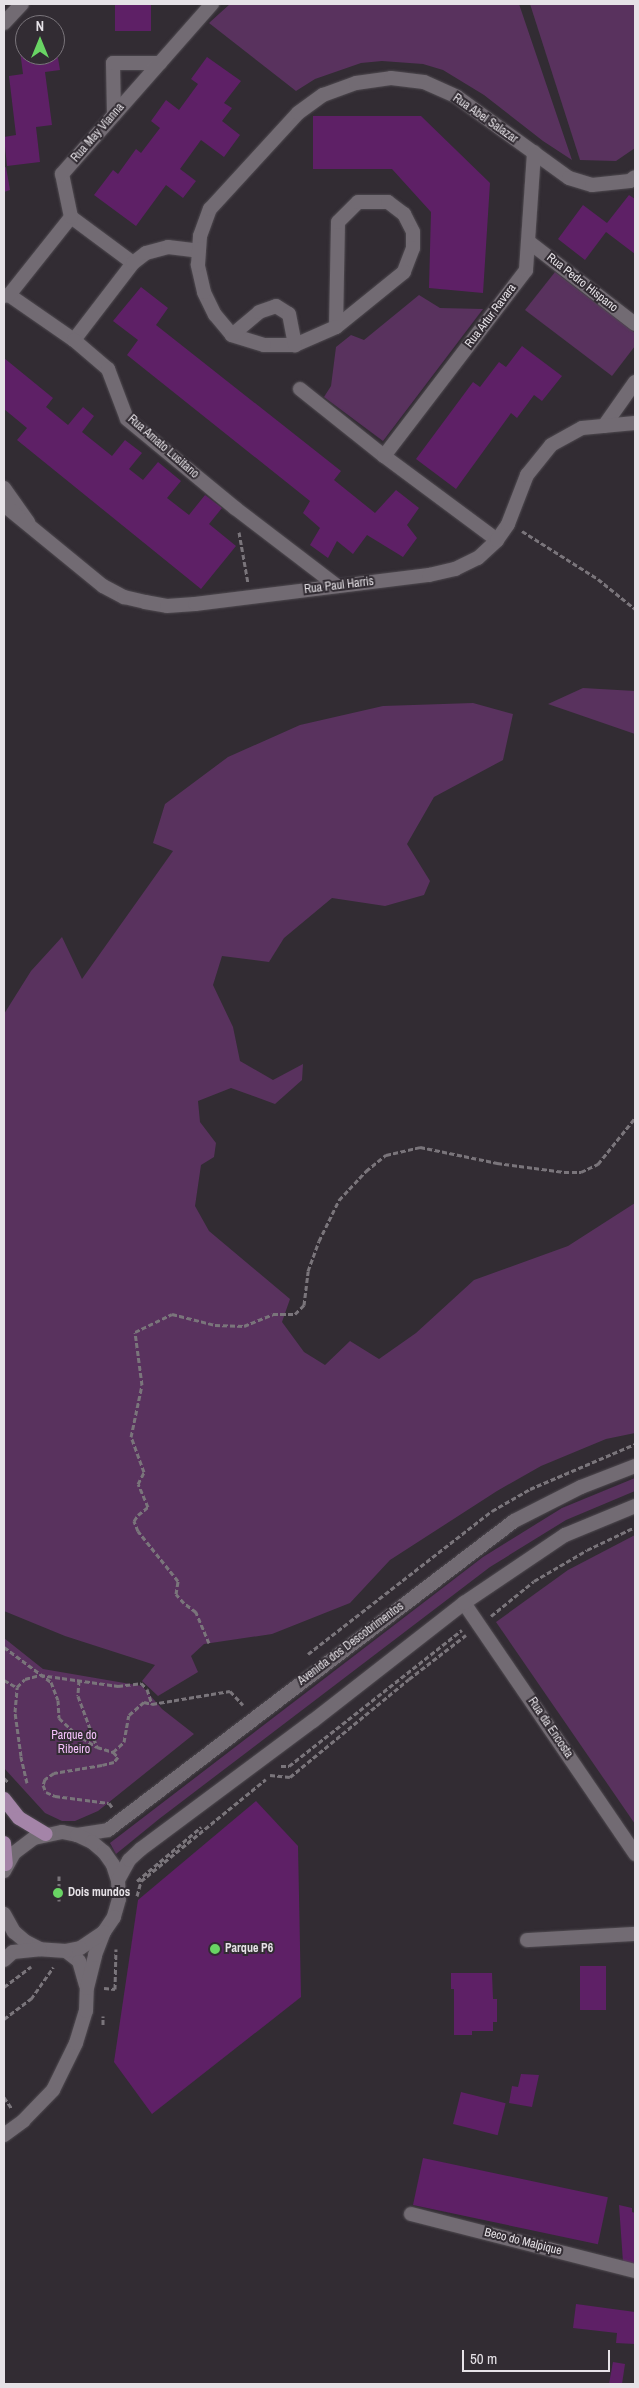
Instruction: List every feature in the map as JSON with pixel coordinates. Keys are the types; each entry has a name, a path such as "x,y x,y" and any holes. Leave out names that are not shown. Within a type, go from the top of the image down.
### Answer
{"main road":[{"path":"4,1799 19,1818 46,1834"},
{"path":"4,1843 5,1867"}],"street":[{"path":"4,23 22,4"},
{"name":"Rua May Vianna","path":"71,217 62,174 212,4"},
{"path":"114,115 113,63 160,63"},
{"name":"Rua Abel Salazar","path":"232,335 215,315 204,292 198,265 200,236 210,209 291,120 324,95 356,82 392,78 424,82 457,97 569,178 592,185 630,180 635,177"},
{"name":"Rua Artur Ravara","path":"384,456 526,270 534,152"},
{"path":"232,335 264,345 295,344 336,327 404,272 413,248 413,232 404,214 388,202 358,202 338,222 336,327"},
{"path":"6,296 71,217 133,262"},
{"name":"Rua Pedro Hispano","path":"529,242 635,324"},
{"path":"74,340 133,262 146,253 168,248 199,251"},
{"name":"Rua Amato Lusitano","path":"6,296 74,340 108,369 128,419 235,508 337,586"},
{"path":"232,335 259,312 276,306 289,314 295,344"},
{"path":"604,426 635,382"},
{"path":"300,389 384,456 497,540"},
{"name":"Rua Paul Harris","path":"4,505 103,586 124,597 167,606 251,598 429,576 455,569 478,558 497,540 508,524 527,474 551,445 582,428 635,423"},
{"path":"4,488 33,529"},
{"name":"Avenida dos Descobrimentos","path":"77,1835 108,1830 514,1521 582,1487 635,1466"},
{"path":"4,2135 23,2121 53,2090 76,2043 86,2011 87,1988 95,1955 104,1932 114,1917 129,1860 140,1849 313,1721 464,1603 565,1535 635,1506"},
{"name":"Rua da Encosta","path":"464,1603 635,1854"},
{"path":"5,1867 23,1844 46,1834 62,1832 77,1835 92,1842 104,1852 124,1883"},
{"path":"4,1914 14,1932 26,1942 40,1949"},
{"path":"4,1960 13,1952 40,1949 66,1951 80,1948 104,1932"},
{"path":"526,1940 635,1934"},
{"path":"66,1951 79,1961 83,1968 87,1988"},
{"name":"Beco do Malpique","path":"411,2214 635,2271"}],"path":[{"path":"235,508 251,598"},
{"path":"508,524 607,585 635,609"},
{"path":"209,1643 196,1612 176,1594 178,1581 138,1531 134,1521 148,1507 138,1484 144,1472 131,1437 142,1385 135,1332 172,1314 215,1325 244,1326 273,1314 295,1314 304,1305 308,1271 319,1241 339,1200 366,1171 386,1155 420,1147 497,1163 564,1172 582,1172 598,1164 635,1118"},
{"path":"306,1656 492,1511 530,1489 635,1444"},
{"path":"275,1766 289,1766 534,1581 587,1550 635,1527"},
{"path":"134,1902 141,1881 272,1774 290,1776 478,1622"},
{"path":"4,1647 51,1682 58,1700 59,1718 76,1734 97,1748 113,1752 118,1757 114,1762 54,1773 45,1779 43,1785 46,1792 55,1796 109,1803 122,1819"},
{"path":"27,1783 15,1712 16,1687 25,1679 40,1675 118,1686 140,1683 147,1689 152,1704"},
{"path":"4,1680 16,1687"},
{"path":"79,1680 78,1696 97,1748"},
{"path":"113,1752 124,1742 129,1715 144,1702 152,1704 230,1691 243,1705"},
{"path":"236,1711 251,1699"},
{"path":"124,1883 270,1770"},
{"path":"4,1778 10,1784"},
{"path":"108,1812 120,1801"},
{"path":"59,1876 59,1901"},
{"path":"105,1988 115,1989 117,1940"},
{"path":"4,1988 34,1964"},
{"path":"4,2019 31,1999 54,1965"},
{"path":"105,1998 106,1979"},
{"path":"103,2025 104,2007"}],"green space":[{"path":"230,4 519,4 572,160 543,141 484,95 443,70 423,64 382,61 361,63 315,79 296,91 209,23"},
{"path":"530,4 635,4 635,148 616,161 580,160"},
{"path":"555,272 635,333 635,346 612,376 525,310"},
{"path":"419,295 440,308 483,309 383,441 324,397 331,386 336,347 351,335 364,340"},
{"path":"583,688 635,691 635,734 548,704"},
{"path":"473,703 513,714 503,760 434,797 407,844 430,881 424,895 385,906 332,898 284,938 269,962 222,956 213,985 233,1027 240,1061 273,1080 303,1064 302,1080 275,1104 231,1088 198,1101 200,1122 216,1143 214,1157 201,1165 195,1206 209,1231 290,1299 282,1322 304,1352 325,1365 350,1341 379,1359 416,1333 474,1280 568,1246 635,1203 635,1433 606,1439 541,1466 497,1491 390,1560 350,1603 272,1634 204,1644 191,1656 198,1672 158,1696 142,1681 155,1665 65,1636 4,1611 4,1014 31,971 62,937 82,979 173,851 153,843 165,804 228,757 300,725 383,706"},
{"path":"635,1478 635,1491 566,1520 490,1567 159,1819 116,1854 110,1843 483,1557 562,1508"},
{"path":"635,1535 635,1824 496,1622 568,1570"},
{"name":"Parque do Ribeiro","path":"4,1638 43,1669 142,1686 162,1709 194,1734 98,1811 75,1821 62,1821 45,1813 4,1768"}],"building":[{"path":"115,4 151,4 151,31 115,31"},
{"path":"207,57 241,81 224,103 232,108 222,121 240,135 224,157 201,140 180,169 196,181 183,198 166,185 136,226 94,195 113,170 118,174 136,149 141,153 160,128 151,121 166,100 179,110 198,84 191,79"},
{"path":"22,65 59,65 60,70 45,72 52,125 36,127 40,162 7,166 4,137 16,135 9,76 23,74"},
{"path":"313,116 421,116 490,183 483,293 429,288 431,212 392,169 313,169"},
{"path":"6,167 10,190 4,192 4,168"},
{"path":"629,195 635,199 635,254 606,232 585,260 558,239 583,205 607,223"},
{"path":"141,287 168,308 156,325 341,471 334,480 375,513 396,490 419,508 407,525 417,538 403,557 367,535 353,554 337,541 328,558 310,545 320,528 303,513 310,501 127,355 138,340 113,321"},
{"path":"522,346 562,376 542,401 534,395 517,418 511,413 456,489 416,459 473,382 480,387 499,362 506,367"},
{"path":"4,358 53,398 46,407 68,425 83,407 94,416 82,432 112,456 125,440 142,453 129,469 143,480 158,462 181,481 167,498 189,515 205,495 222,508 209,524 236,546 201,589 17,440 27,428 4,409"},
{"name":"Parque P6","path":"256,1801 298,1846 301,1997 152,2114 114,2062 138,1900"},
{"path":"580,1966 606,1966 606,2010 580,2010"},
{"path":"451,1973 492,1973 493,1999 497,1999 497,2022 493,2022 493,2031 472,2031 472,2035 454,2035 454,1989 451,1989"},
{"path":"521,2074 539,2075 532,2107 509,2103 512,2086 518,2087"},
{"path":"461,2092 506,2103 498,2135 453,2124"},
{"path":"423,2158 608,2197 598,2244 413,2205"},
{"path":"619,2205 632,2208 632,2212 635,2213 635,2265 623,2262"},
{"path":"576,2304 635,2312 635,2344 616,2343 617,2333 573,2328"},
{"path":"613,2362 625,2364 622,2384 609,2384"}],"place":[{"name":"Dois mundos","path":"58,1893"},
{"name":"Parque P6","path":"215,1949"}]}
